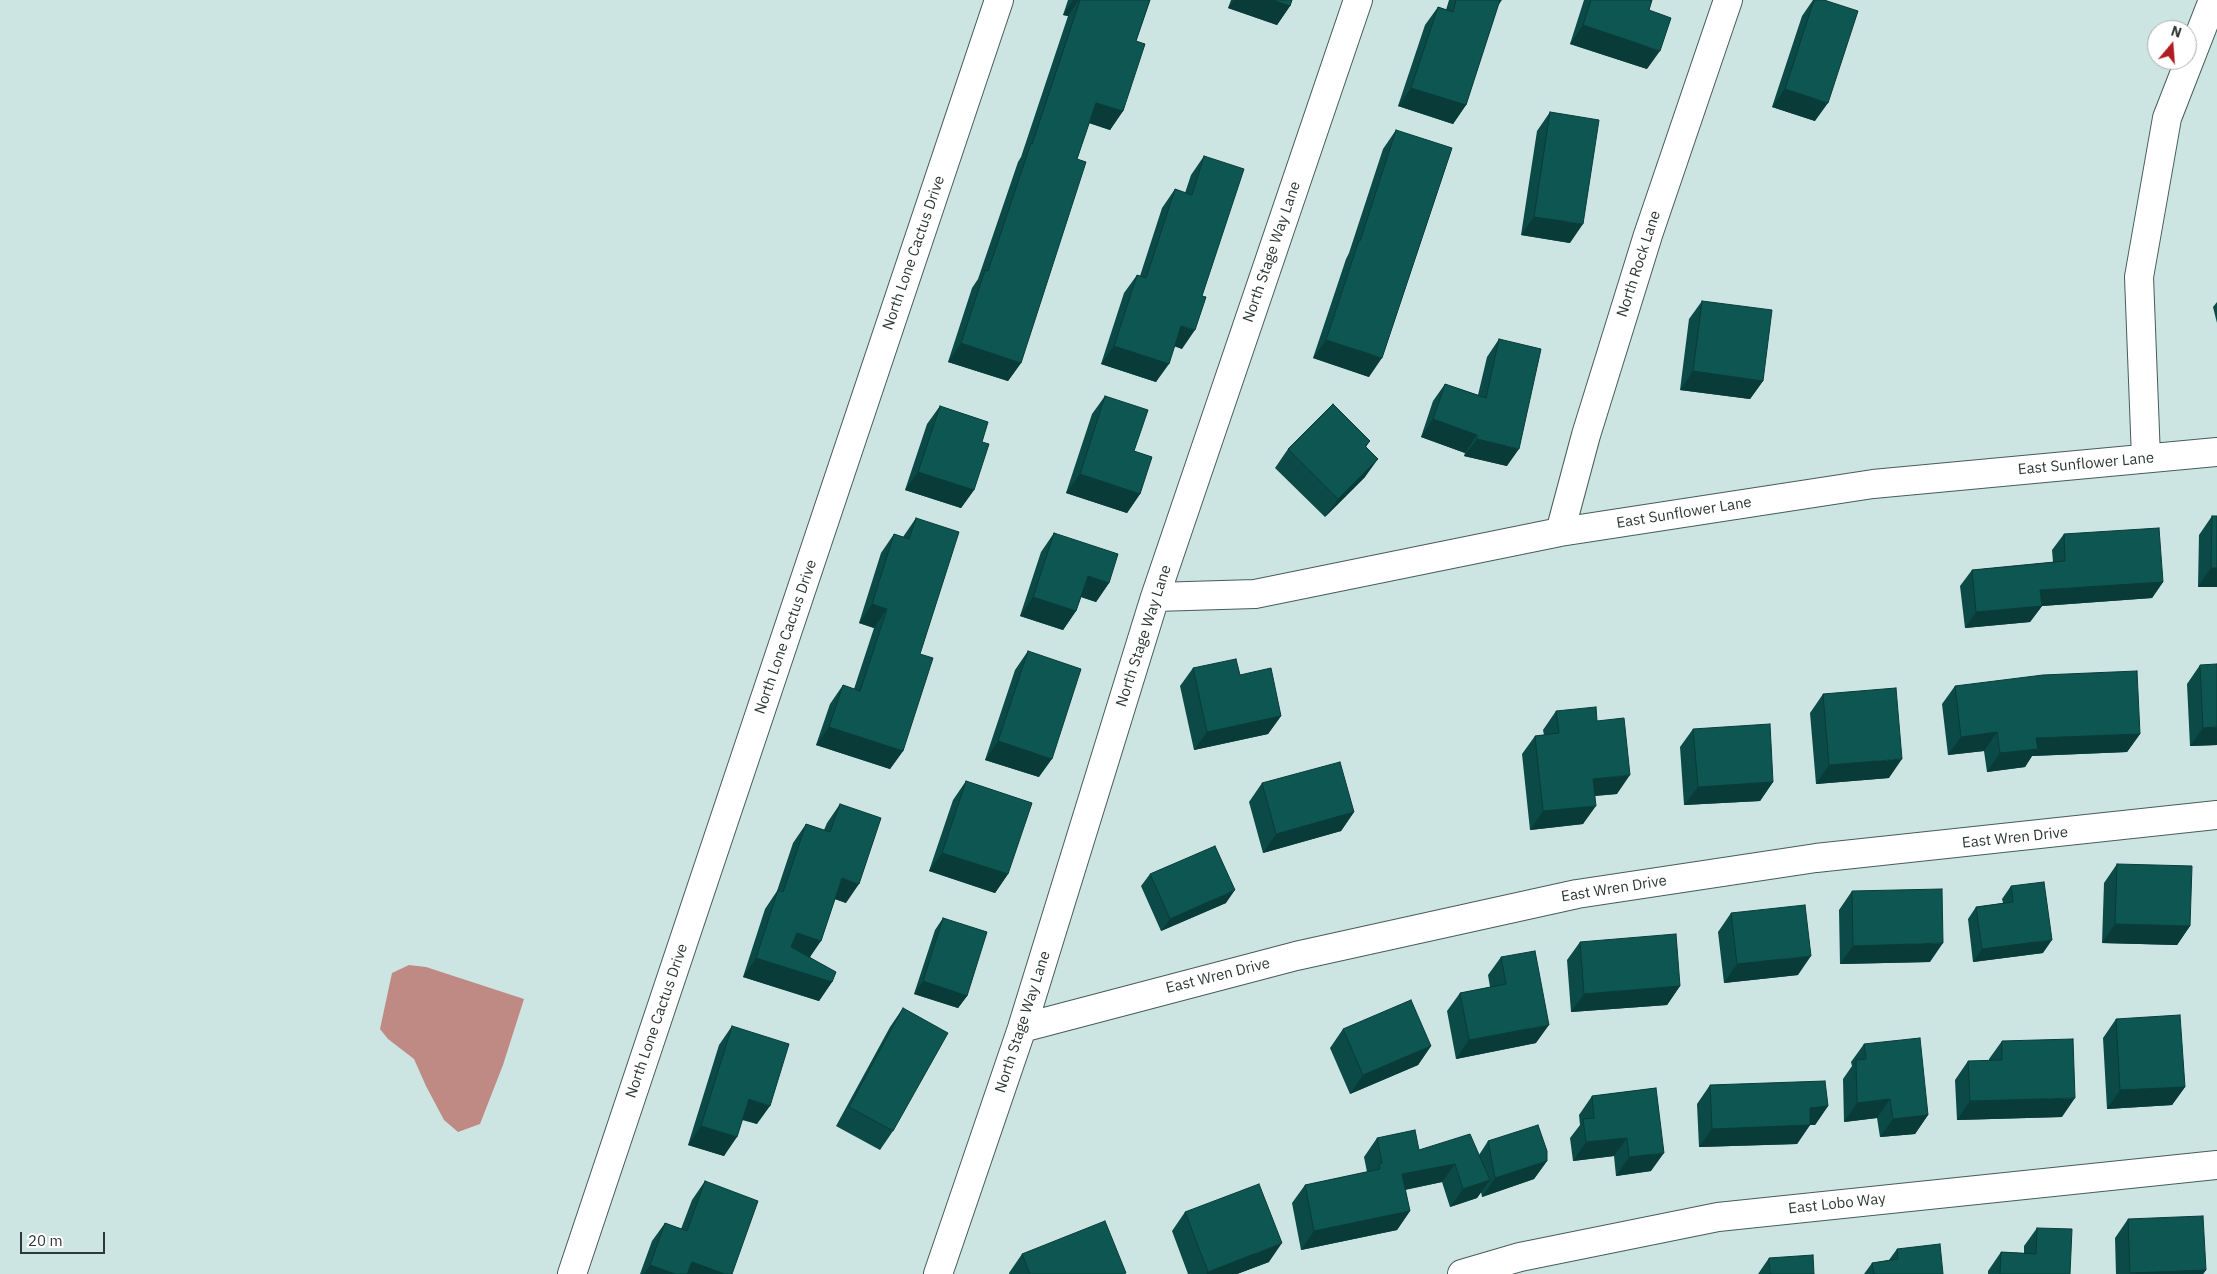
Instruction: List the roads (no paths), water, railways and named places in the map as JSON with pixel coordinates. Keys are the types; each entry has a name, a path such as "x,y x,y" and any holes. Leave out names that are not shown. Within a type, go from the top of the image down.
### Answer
{"street":[{"name":"North Lone Cactus Drive","path":"572,1274 999,0"},
{"name":"North Stage Way Lane","path":"938,1274 1022,1028 1155,597 1358,0"},
{"name":"North Rock Lane","path":"1560,532 1586,435 1648,236 1728,0"},
{"path":"2146,458 2139,277 2167,118 2213,0"},
{"name":"East Sunflower Lane","path":"1155,597 1255,594 1560,532 1873,484 2217,452"},
{"name":"East Wren Drive","path":"1022,1028 1296,956 1577,894 1816,858 2217,815"},
{"name":"East Lobo Way","path":"1462,1274 1520,1258 1718,1217 2217,1164"}]}
